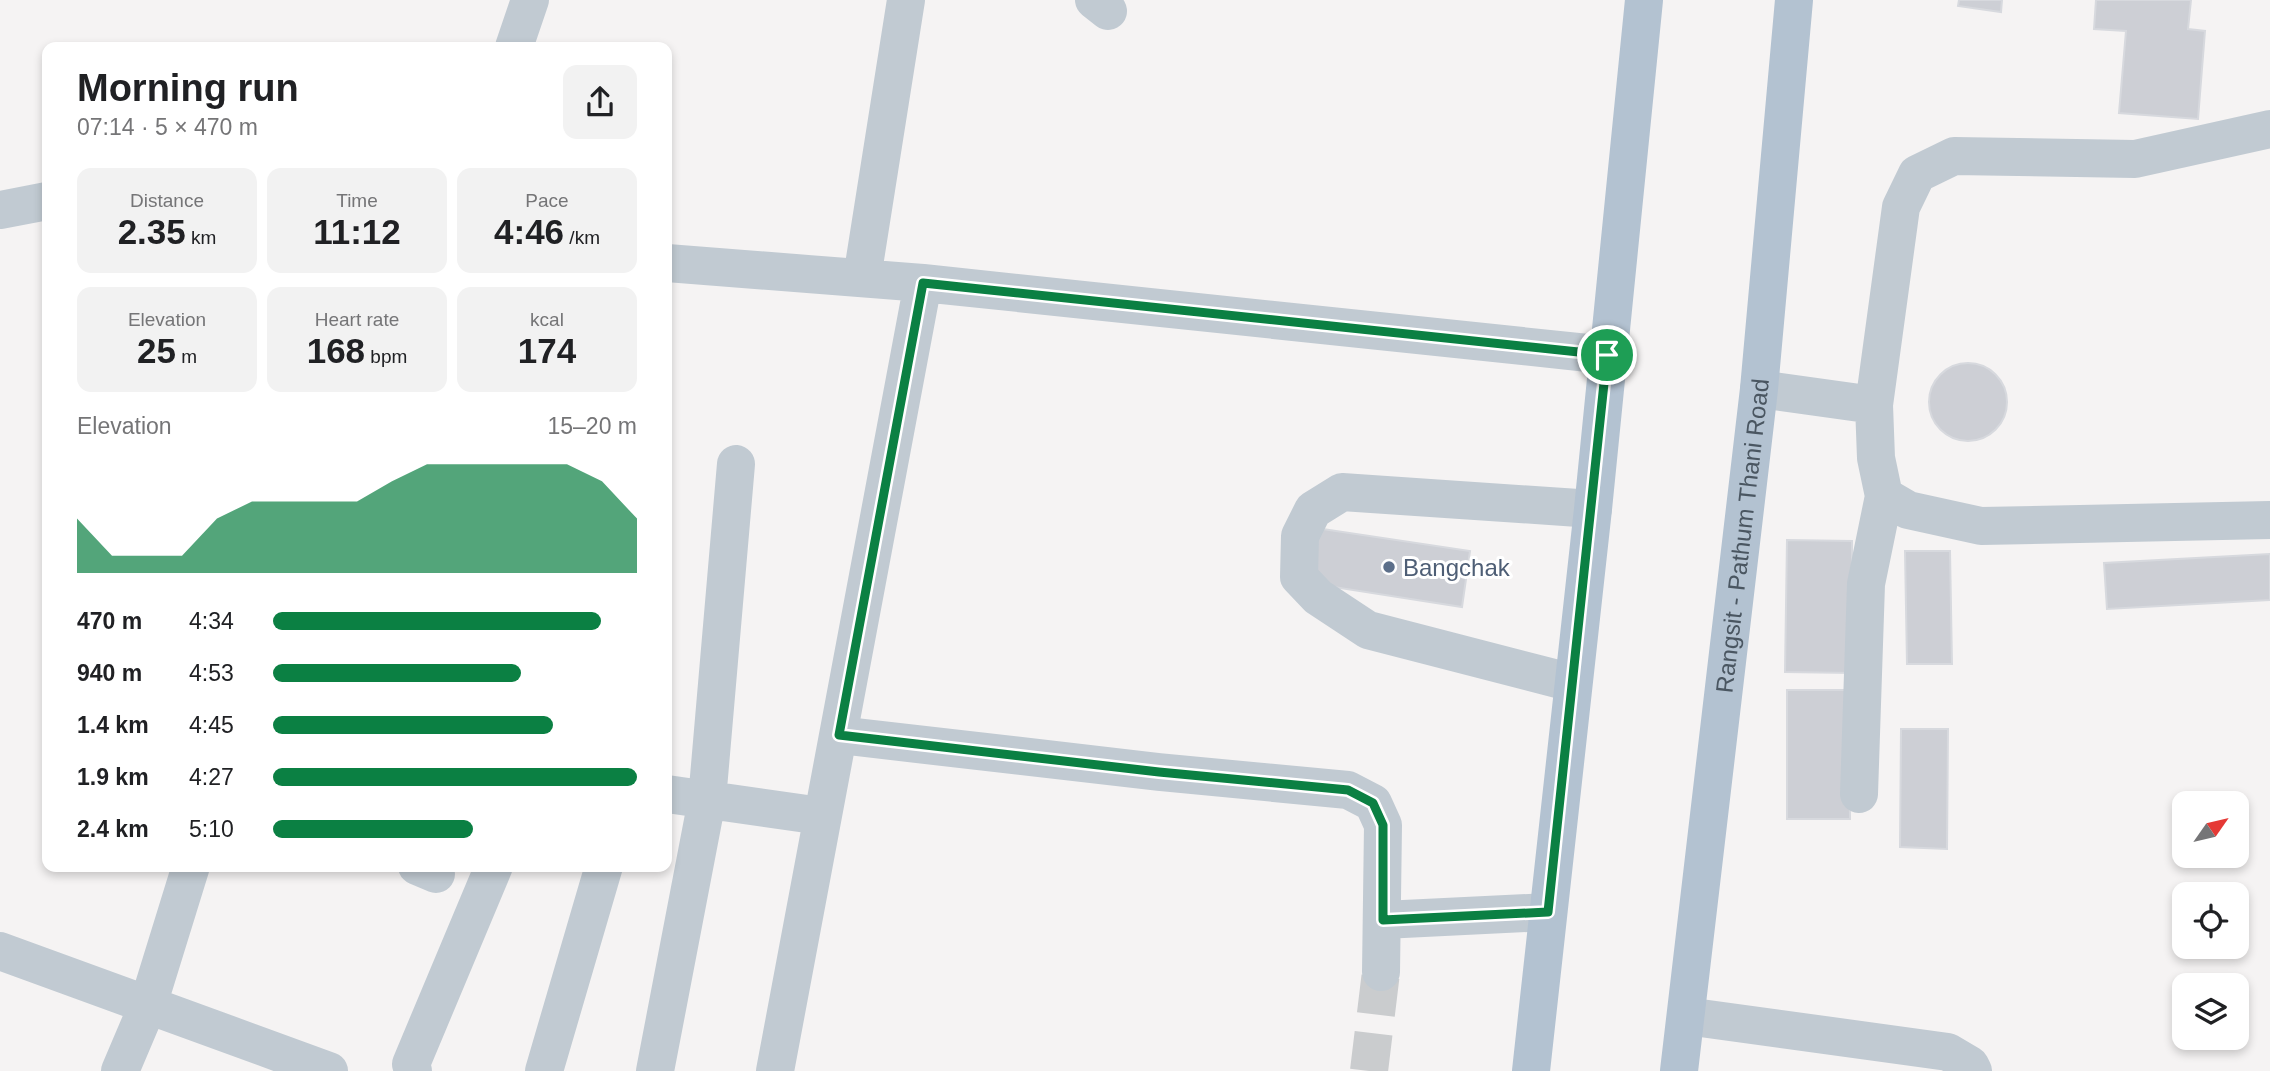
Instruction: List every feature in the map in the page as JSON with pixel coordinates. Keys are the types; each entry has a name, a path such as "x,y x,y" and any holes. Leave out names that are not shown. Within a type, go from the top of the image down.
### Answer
{"main road":[{"path":"1531,1071 1644,0"},
{"name":"Rangsit - Pathum Thani Road","path":"1679,1071 1759,389 1794,0"}],"street":[{"path":"516,42 530,0"},
{"path":"862,278 906,0"},
{"path":"1859,794 1866,584 1884,496 1876,458 1874,405 1901,207 1917,174 1954,156 2135,159 2270,130"},
{"path":"0,210 42,202"},
{"path":"672,262 923,283 1607,355"},
{"path":"775,1071 923,283"},
{"path":"1759,389 1874,405"},
{"path":"655,1071 707,800 736,464"},
{"path":"1573,683 1368,630 1318,597 1299,577 1300,536 1313,510 1342,492 1592,509"},
{"path":"1884,496 1908,510 1981,526 2270,520"},
{"path":"839,735 1159,772 1348,790 1373,803 1383,825 1381,972"},
{"path":"672,795 821,816"},
{"path":"120,1071 148,1005 189,872"},
{"path":"413,1071 411,1064 491,872"},
{"path":"544,1071 602,872"},
{"path":"1383,920 1548,912"},
{"path":"0,951 329,1071"},
{"path":"1686,1016 1948,1052 1970,1065 1973,1071"}],"building":[{"path":"1959,0 2002,0 2001,12 1958,6"},
{"path":"2096,0 2191,0 2188,29 2205,31 2198,119 2119,113 2126,31 2094,29"},
{"path":"1968,363 1983,366 2000,380 2007,402 2004,417 1990,434 1968,441 1953,438 1936,424 1929,402 1932,387 1946,370"},
{"name":"Bangchak","path":"1316,528 1470,551 1462,607 1308,583"},
{"path":"1787,540 1852,541 1852,673 1785,672"},
{"path":"1905,551 1950,551 1952,664 1907,664"},
{"path":"2270,554 2270,600 2107,609 2104,563"},
{"path":"1787,690 1849,690 1850,819 1787,819"},
{"path":"1901,729 1948,729 1947,849 1900,847"}],"tunnel":[{"path":"1369,1071 1381,972"}],"place":[{"name":"Bangchak","path":"1389,567"}],"route":[{"path":"923,283 1607,355 1548,912 1383,920 1383,825 1373,803 1348,790 1159,772 839,735 923,283"}]}
